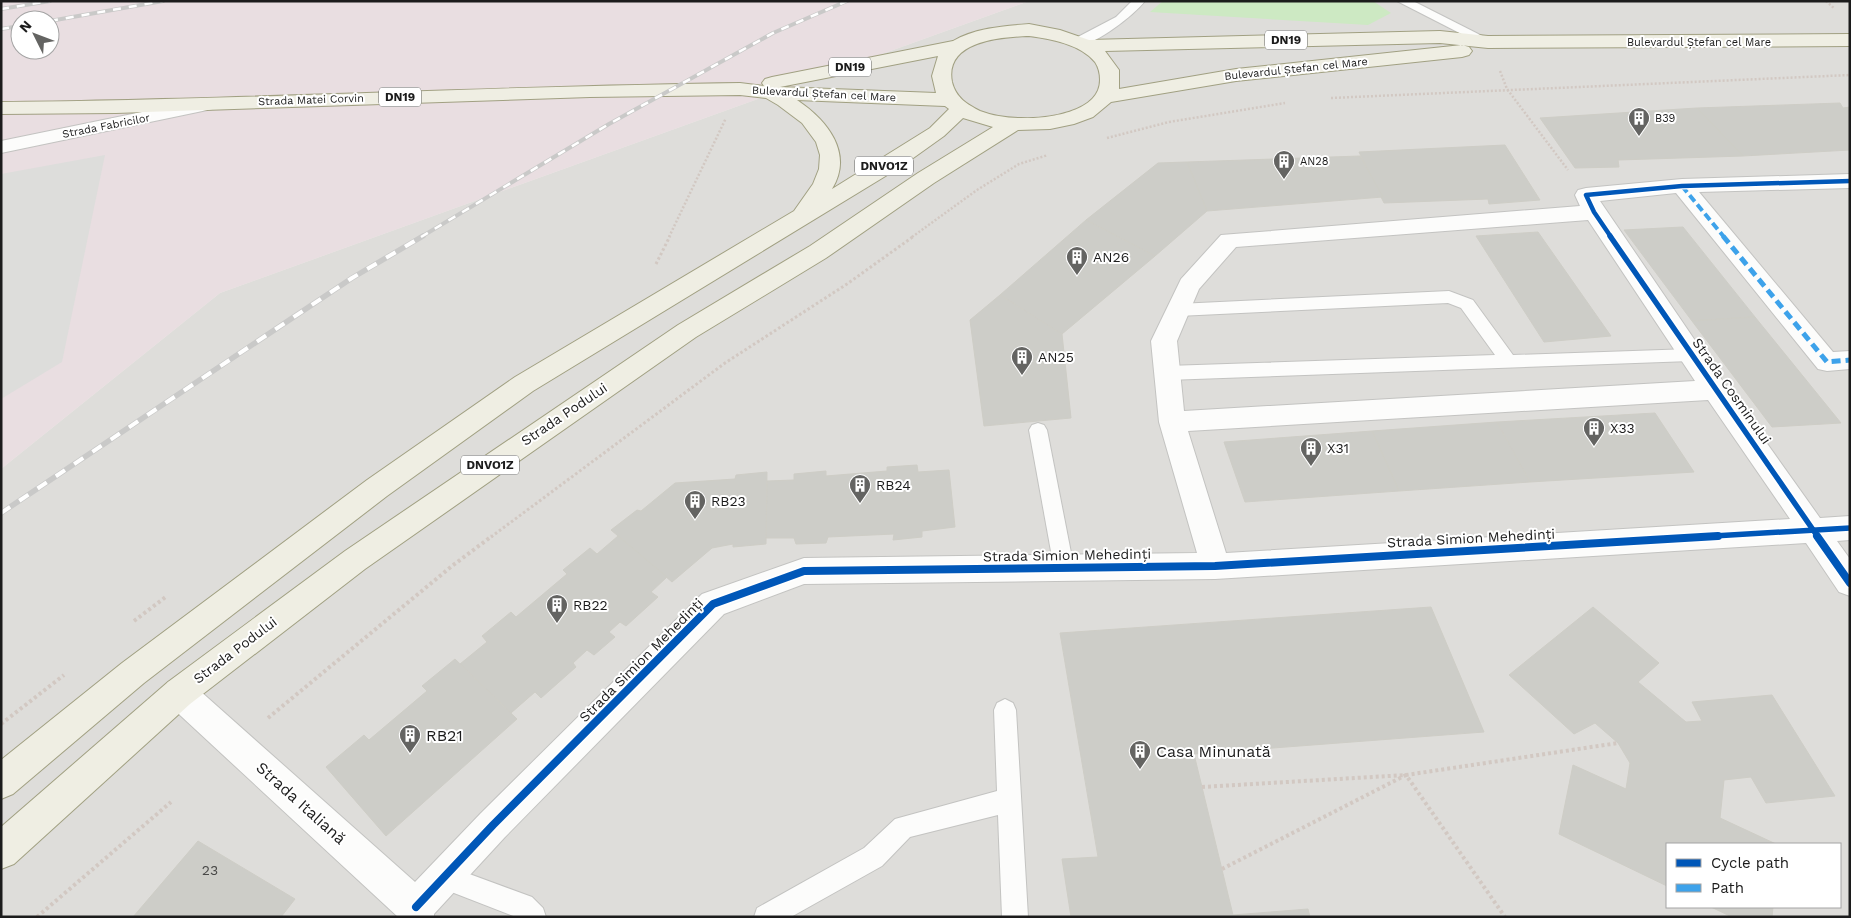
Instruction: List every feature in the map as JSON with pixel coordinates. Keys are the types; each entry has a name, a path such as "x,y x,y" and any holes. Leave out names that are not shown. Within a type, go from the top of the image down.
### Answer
{"main road":[{"name":"DN19","path":"1002,30 1055,33 1082,44 1096,53 1107,67 1110,82 1104,97 1090,111 1069,120 1042,125 1012,124 984,118 956,104 941,80 942,64 959,46 979,36 1002,30"},
{"name":"Bulevardul Ștefan cel Mare","path":"1082,44 1440,37 1488,42 1846,41"},
{"name":"Bulevardul Ștefan cel Mare","path":"1104,97 1236,75 1458,53 1488,42"},
{"name":"Bulevardul Ștefan cel Mare","path":"740,89 959,46"},
{"name":"Bulevardul Ștefan cel Mare","path":"740,89 772,93 956,104"},
{"name":"Strada Matei Corvin","path":"1,108 210,104 590,91 740,89"},
{"path":"772,93 794,105 817,125 827,141 831,157 824,184 801,216"},
{"name":"DNVO1Z","path":"1,782 133,673 377,488 499,401 540,374 923,142 937,132 956,104"},
{"name":"Strada Podului","path":"1,851 179,693 355,560 687,330 818,252 926,178 1012,124"}],"street":[{"name":"Strada Fabricilor","path":"1,147 210,104"},
{"path":"1215,566 1172,422 1164,342 1189,284 1229,240 1590,203 1682,186 1850,180"},
{"path":"1682,186 1827,362 1850,360"},
{"name":"Strada Cosminului","path":"1590,203 1691,355 1850,584"},
{"path":"1172,422 1715,390"},
{"name":"Strada Simion Mehedinți","path":"416,912 445,877 500,818 714,604 804,571 1215,566 1850,528"},
{"name":"Strada Italiană","path":"179,693 416,912"}],"lane":[{"path":"1082,44 1120,20 1139,1"},
{"path":"1403,1 1488,42"},
{"path":"1178,310 1449,298 1467,304 1508,361"},
{"path":"1168,373 1691,355"},
{"path":"1038,430 1064,568"},
{"path":"1005,710 1015,917"},
{"path":"766,917 873,857 903,827 1010,800"},
{"path":"445,877 523,906 534,917"}],"path":[{"path":"1326,98 1850,75"},
{"path":"655,266 740,89"},
{"path":"1507,89 1590,203"},
{"path":"1105,138 1169,122 1287,102"},
{"path":"268,718 452,566 726,363 847,284 1002,174 1019,164 1053,154"},
{"path":"1202,787 1406,775 1618,743"},
{"path":"1222,869 1406,775"},
{"path":"1406,775 1505,917"},
{"path":"37,917 171,802"}],"shaded area":[{"path":"1,1 1029,1 220,293 1,469"},
{"path":"1029,1 1850,1 1850,917 1,917 1,469 220,293"},
{"path":"105,155 62,362 1,399 1,174"}],"green space":[{"path":"1163,1 1373,1 1391,13 1368,25 1150,12"}],"building":[{"path":"1840,103 1843,108 1850,107 1850,150 1743,156 1697,108"},
{"name":"B39","path":"1697,108 1743,156 1618,160 1619,167 1575,168 1540,118"},
{"path":"1505,145 1540,200 1489,204 1488,199 1384,203 1359,152"},
{"name":"AN28","path":"1360,156 1383,197 1207,211 1187,162"},
{"path":"1187,162 1207,211 1155,256 1086,220 1158,163"},
{"name":"AN26","path":"1086,220 1155,256 1062,334 1000,295"},
{"path":"1683,227 1755,317 1692,321 1624,230"},
{"path":"1538,232 1611,336 1544,342 1476,236"},
{"name":"AN25","path":"1000,295 1062,334 1071,418 984,426 970,320"},
{"path":"1755,317 1841,423 1772,427 1692,321"},
{"name":"X33","path":"1655,413 1694,472 1530,482 1497,422"},
{"path":"1497,422 1530,482 1399,491 1372,431"},
{"name":"X31","path":"1372,431 1399,491 1245,502 1224,442"},
{"name":"RB24","path":"917,465 918,472 949,470 955,527 922,531 922,537 893,540 894,534 828,537 826,543 796,544 794,538 766,538 767,481 794,480 794,474 826,471 826,476 887,471 887,467"},
{"name":"RB23","path":"767,472 766,544 733,547 733,544 712,548 672,582 611,530 637,510 641,511 675,483 735,479 736,475"},
{"name":"RB22","path":"618,536 667,577 651,592 658,597 626,626 620,622 609,632 615,637 594,655 587,650 573,663 576,667 541,698 535,692 511,713 460,664 487,642 482,636 511,612 516,617 567,574 563,570 590,548 597,554"},
{"name":"Casa Minunată","path":"1431,607 1484,732 1194,754 1233,915 1308,909 1310,917 1071,917 1062,859 1098,857 1060,633"},
{"path":"1593,607 1659,663 1638,682 1686,722 1702,721 1692,702 1772,695 1835,796 1766,803 1751,777 1724,780 1720,818 1774,843 1666,843 1666,886 1559,834 1573,765 1626,789 1630,763 1618,743 1595,723 1574,734 1509,675"},
{"name":"RB21","path":"455,659 517,719 386,836 326,767 364,735 369,740 427,691 422,686"},
{"path":"198,841 295,899 281,917 133,917"},
{"path":"1713,908 1773,908 1772,917 1732,917"}],"railway":[{"path":"1,9 50,1"},
{"path":"60,19 163,1"},
{"path":"421,237 609,124 773,33 847,1"},
{"path":"1,29 10,28"},
{"path":"1,513 352,278 423,236"}],"marked path":[{"path":"1682,186 1827,362 1850,360"}],"cycle path":[{"path":"1850,181 1682,186 1586,195 1594,212 1715,390 1850,583"},
{"path":"416,907 493,825 713,604 804,571 1215,566 1850,528"}],"place":[{"name":"B39","path":"1639,137"},
{"name":"AN28","path":"1284,180"},
{"name":"AN26","path":"1077,276"},
{"name":"AN25","path":"1022,376"},
{"name":"X33","path":"1594,447"},
{"name":"X31","path":"1311,467"},
{"name":"RB24","path":"860,504"},
{"name":"RB23","path":"695,520"},
{"name":"RB22","path":"557,624"},
{"name":"RB21","path":"410,754"},
{"name":"Casa Minunată","path":"1140,770"}]}
